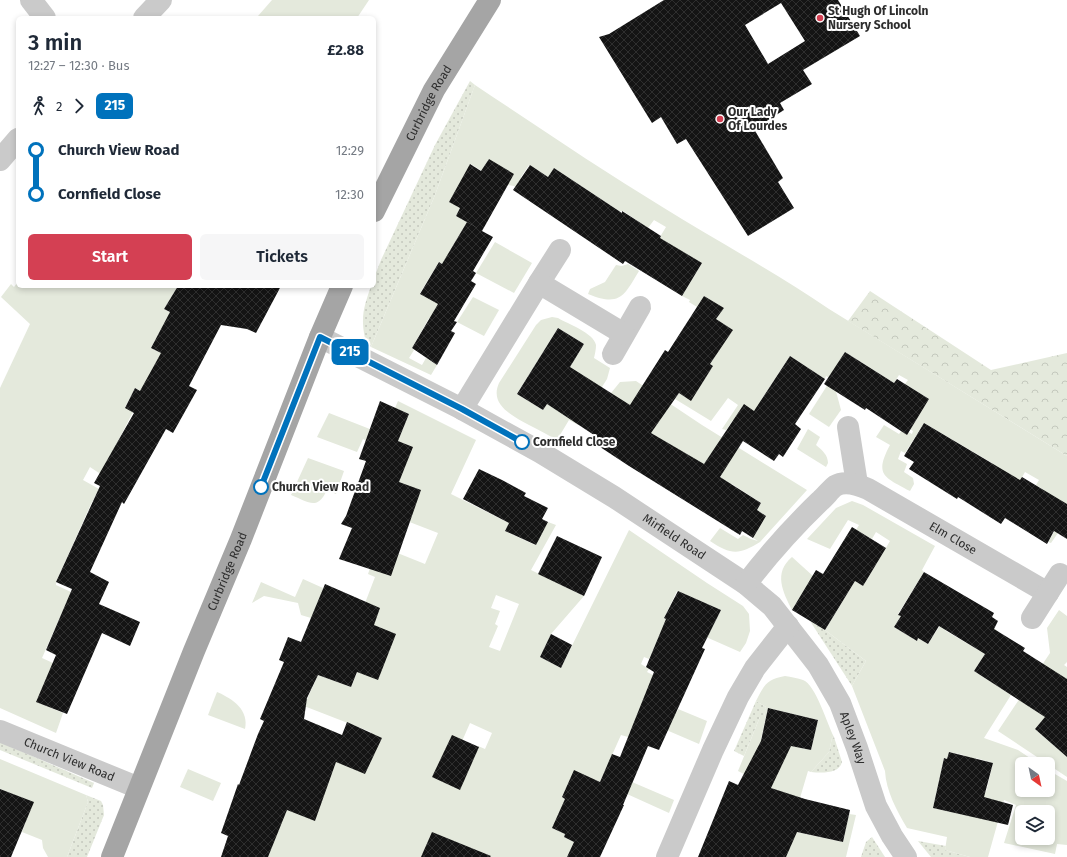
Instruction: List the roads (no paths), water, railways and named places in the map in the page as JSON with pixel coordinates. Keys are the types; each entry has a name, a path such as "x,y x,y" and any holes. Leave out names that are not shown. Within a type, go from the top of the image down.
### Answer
{"main road":[{"name":"Curbridge Road","path":"376,207 434,90 484,2"},
{"name":"Curbridge Road","path":"112,857 241,539 320,337 341,288"}],"street":[{"path":"31,0 43,16"},
{"path":"146,16 160,0"},
{"path":"0,160 16,141"},
{"path":"462,409 560,250"},
{"path":"539,283 624,334"},
{"path":"613,354 640,307"},
{"name":"Mirfield Road","path":"320,337 462,409 582,477 746,584 772,606 788,626"},
{"path":"746,584 790,533 836,485 857,484 848,427"},
{"name":"Elm Close","path":"857,484 1048,593"},
{"path":"1032,618 1060,574"},
{"path":"667,857 713,750 738,697 755,668 788,626"},
{"name":"Apley Way","path":"788,626 818,665 840,704 876,806 892,836 906,857"},
{"name":"Church View Road","path":"0,731 139,788"}],"place":[{"name":"St Hugh Of Lincoln Nursery School","path":"820,18"},
{"name":"Our Lady Of Lourdes","path":"720,119"},
{"name":"Cornfield Close","path":"522,442"},
{"name":"Church View Road","path":"261,487"}]}
